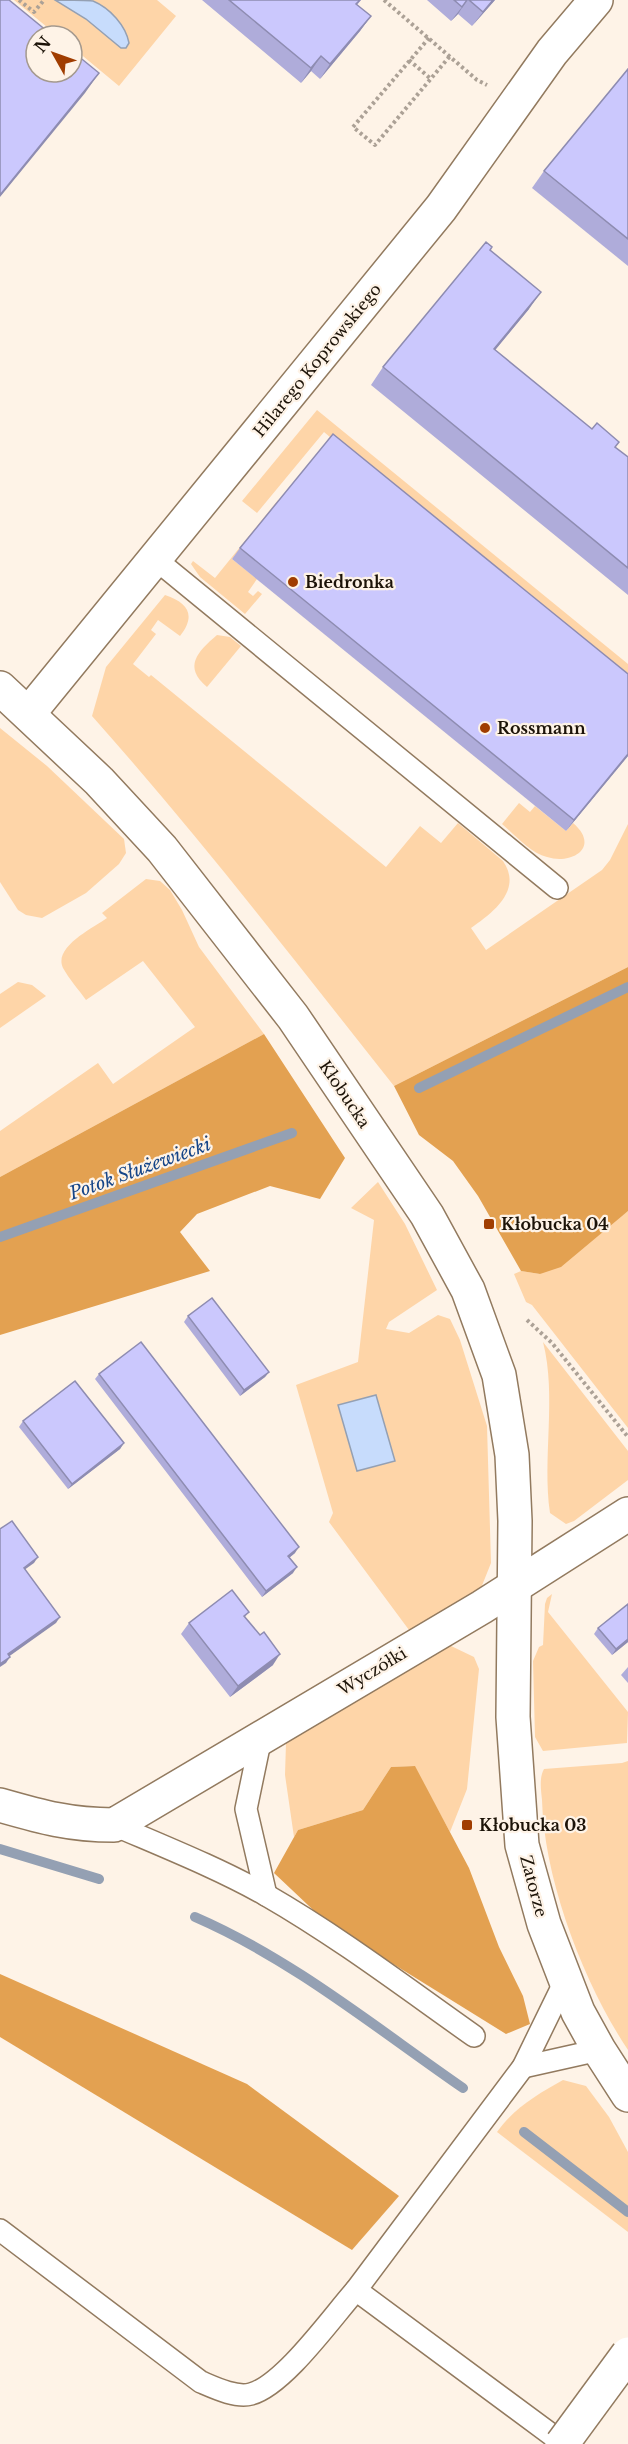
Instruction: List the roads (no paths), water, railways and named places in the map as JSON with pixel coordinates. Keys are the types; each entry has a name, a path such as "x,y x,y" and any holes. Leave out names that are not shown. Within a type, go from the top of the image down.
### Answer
{"street":[{"name":"Hilarego Koprowskiego","path":"29,713 441,208 552,52 596,0"},
{"name":"Kłobucka","path":"0,688 99,781 162,849 293,1017 427,1215 468,1290 499,1375 512,1455 515,1521 514,1585"},
{"name":"Wyczółki","path":"114,1825 482,1607 628,1514"},
{"name":"Zatorze","path":"514,1585 513,1717 522,1845 544,1924 578,2012 628,2095"},
{"path":"0,1806 81,1825 114,1825"},
{"path":"563,2444 628,2354"}],"lane":[{"path":"154,558 557,888"},
{"path":"261,1737 246,1809 266,1895"},
{"path":"114,1825 180,1853 266,1895 330,1936 474,2036"},
{"path":"0,2230 201,2382 224,2392 250,2395 279,2379 356,2290 523,2067 565,1981"},
{"path":"523,2067 599,2050"},
{"path":"356,2290 563,2444"}],"water":[{"path":"55,0 93,1 105,8 124,30 129,43 126,48 121,48 86,19"},
{"path":"376,1395 395,1461 357,1471 338,1405"}],"waterway":[{"name":"Potok Służewiecki","path":"419,1088 628,987"},
{"name":"Potok Służewiecki","path":"0,1237 292,1133"},
{"path":"0,1849 99,1879"},
{"path":"195,1917 266,1953 299,1974 463,2088"},
{"path":"524,2132 628,2212"}],"place":[{"name":"Biedronka","path":"293,582"},
{"name":"Rossmann","path":"485,728"},
{"name":"Kłobucka 04","path":"489,1224"},
{"name":"Kłobucka 03","path":"467,1825"}]}
